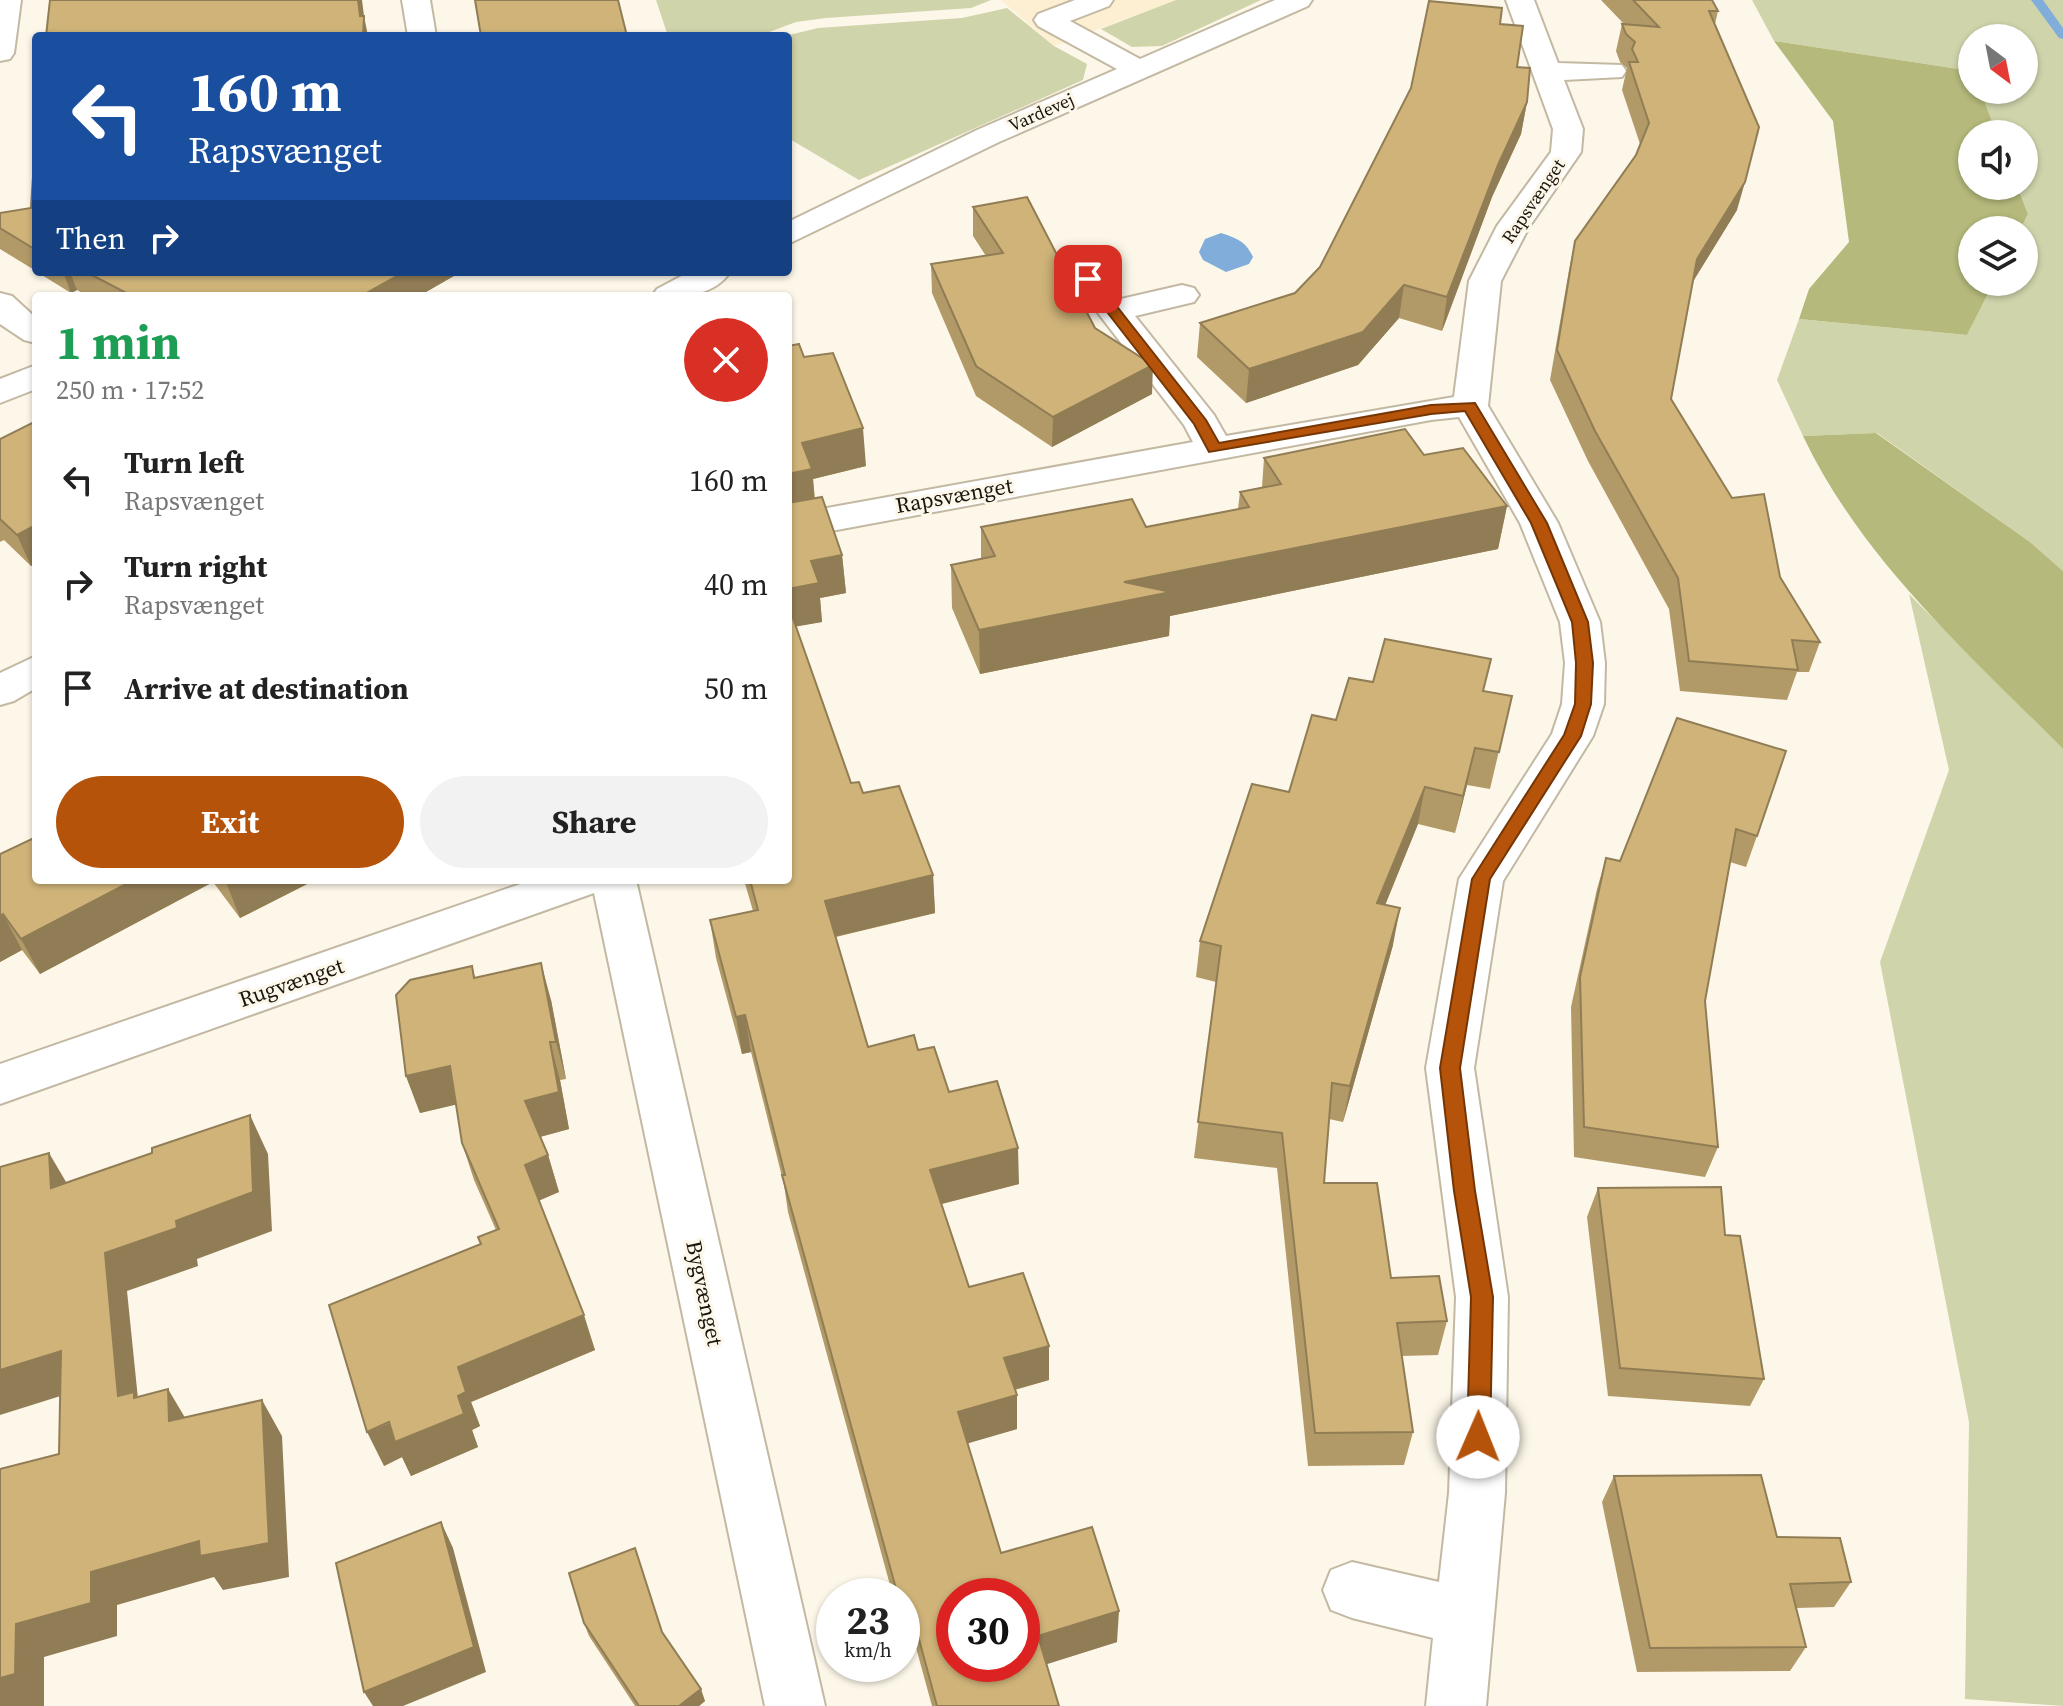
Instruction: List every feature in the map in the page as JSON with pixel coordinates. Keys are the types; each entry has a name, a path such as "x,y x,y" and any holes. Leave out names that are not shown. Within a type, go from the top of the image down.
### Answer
{"street":[{"path":"0,53 7,0"},
{"path":"416,0 421,32"},
{"path":"1099,0 1048,20 1138,69"},
{"name":"Vardevej","path":"792,232 988,136 1298,0"},
{"name":"Rapsvænget","path":"792,526 1431,409 1470,406 1485,281 1513,226 1566,152 1568,129 1520,0"},
{"path":"1547,72 1612,71"},
{"path":"676,292 706,276"},
{"path":"1088,279 1201,423 1214,448"},
{"path":"1113,311 1182,295"},
{"path":"0,303 11,316 32,330"},
{"path":"0,393 32,377"},
{"path":"1456,1706 1477,1493 1482,1297 1450,1068 1481,879 1572,736 1583,704 1585,663 1580,622 1539,523 1470,406"},
{"path":"0,691 32,672"},
{"name":"Rugvænget","path":"0,1084 570,884"},
{"name":"Bygvænget","path":"615,884 795,1706"},
{"path":"1352,1590 1465,1617"}],"shaded area":[{"path":"1001,0 1176,0 1054,46"}],"green space":[{"path":"656,0 991,0 971,8 796,22 770,32 667,32"},
{"path":"1176,0 1261,0 1162,46 1132,47 1101,29"},
{"path":"1752,0 2063,0 2063,571 2030,542 1877,433 1803,436 1777,380 1799,319 1967,335 1987,296 2038,296 2038,216 2027,216 2022,200 2038,200 2038,120 1992,120 1985,104 2038,104 2038,24 1958,24 1958,69 1774,41"},
{"path":"1007,8 1054,46 1087,64 1083,80 859,180 792,140 792,34 818,28 962,18"},
{"path":"1774,41 1958,69 1958,104 1985,104 1992,120 1958,120 1958,200 2022,200 2028,214 1958,216 1958,296 1987,296 1967,335 1799,319 1809,289 1849,242 1833,121"},
{"path":"1876,433 2030,542 2063,571 2063,749 1955,640 1886,564 1827,481 1803,436"},
{"path":"1909,594 2063,749 2063,1706 1965,1699 1969,1422 1880,962 1949,770"}],"water":[{"path":"1221,233 1244,244 1253,257 1249,264 1226,272 1203,260 1199,252 1205,239"}],"building":[{"path":"50,0 358,0 360,16 364,16 363,32 46,32"},
{"path":"475,0 618,0 626,32 480,32"},
{"path":"1633,0 1712,0 1718,11 1709,11 1759,127 1745,182 1697,259 1671,399 1732,498 1764,494 1780,577 1820,642 1792,640 1798,670 1689,661 1678,578 1595,431 1557,350 1575,241 1636,155 1649,123 1629,62 1638,62 1632,49 1635,42 1626,34 1622,24 1659,27"},
{"path":"1429,1 1502,8 1500,24 1523,26 1517,67 1530,68 1527,102 1498,165 1447,297 1404,285 1363,332 1249,369 1200,323 1295,293 1320,267 1411,88"},
{"path":"32,192 32,248 0,228 0,213 31,208"},
{"path":"1027,197 1095,328 1153,365 1053,417 976,366 931,264 1003,253 973,207"},
{"path":"94,276 397,276 368,292 124,292"},
{"path":"799,344 804,357 833,353 863,428 802,443 812,469 792,473 792,345"},
{"path":"32,423 32,527 17,535 0,519 0,439"},
{"path":"1405,429 1424,455 1463,448 1507,506 1124,582 1171,592 979,630 951,565 995,556 981,527 1132,499 1146,527 1249,507 1240,492 1281,484 1264,458"},
{"path":"822,497 842,555 811,561 819,583 792,588 792,502"},
{"path":"792,615 851,783 859,782 863,793 899,786 933,875 825,901 868,1047 914,1035 918,1050 934,1047 949,1092 997,1081 1018,1148 930,1170 969,1287 1023,1273 1049,1346 1004,1358 1017,1395 958,1412 1001,1553 1092,1527 1119,1611 1040,1635 1040,1578 936,1578 936,1682 1040,1682 1040,1643 1059,1706 937,1706 920,1643 920,1578 893,1578 782,1175 785,1175 745,1015 736,1017 710,920 758,910 751,884 792,884"},
{"path":"1385,639 1491,659 1483,691 1512,696 1499,752 1475,748 1463,796 1425,787 1377,903 1400,908 1350,1086 1332,1083 1324,1183 1377,1183 1391,1278 1439,1276 1447,1321 1397,1323 1413,1432 1315,1433 1282,1133 1198,1122 1221,946 1200,941 1252,784 1289,792 1312,715 1336,720 1349,678 1373,682"},
{"path":"1677,718 1786,751 1757,836 1736,829 1705,1001 1718,1147 1584,1127 1580,977 1606,858 1620,861"},
{"path":"32,839 32,884 126,884 21,939 3,914 0,916 0,854"},
{"path":"541,963 556,1042 550,1042 559,1092 525,1101 548,1155 525,1165 584,1315 458,1367 466,1392 458,1396 464,1414 395,1442 389,1422 367,1432 329,1305 481,1244 478,1237 499,1229 462,1143 450,1066 406,1076 396,995 410,980 472,966 474,978"},
{"path":"250,1115 253,1192 176,1221 177,1228 105,1253 118,1396 134,1392 134,1398 168,1389 169,1421 262,1400 269,1543 200,1556 199,1541 91,1572 91,1603 16,1624 15,1674 0,1678 0,1469 59,1454 61,1351 0,1370 0,1167 49,1153 51,1188 152,1153 152,1148"},
{"path":"1721,1187 1725,1235 1740,1236 1764,1379 1620,1368 1598,1188"},
{"path":"1761,1475 1777,1537 1840,1538 1851,1582 1790,1584 1806,1647 1650,1648 1614,1476"},
{"path":"441,1522 474,1647 364,1692 336,1563"},
{"path":"635,1548 662,1632 701,1689 679,1706 639,1706 584,1623 569,1573"}],"waterway":[{"path":"2037,0 2063,36"}],"route":[{"path":"1088,279 1201,423 1214,448 1431,409 1470,406 1539,523 1580,622 1585,663 1583,704 1572,736 1481,879 1450,1068 1482,1297 1478,1437"}]}
